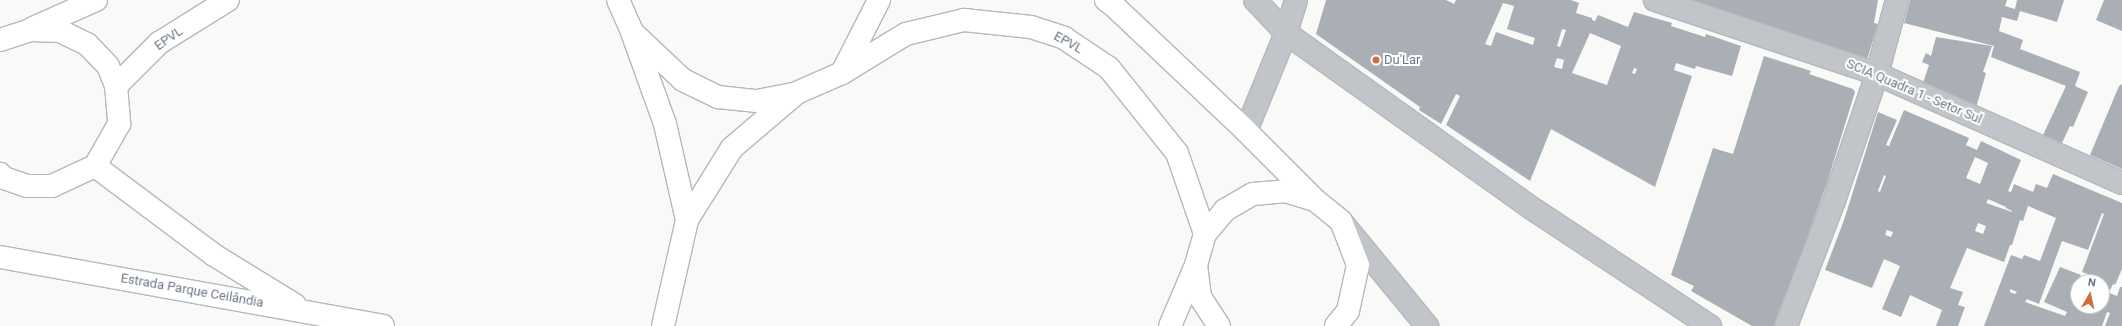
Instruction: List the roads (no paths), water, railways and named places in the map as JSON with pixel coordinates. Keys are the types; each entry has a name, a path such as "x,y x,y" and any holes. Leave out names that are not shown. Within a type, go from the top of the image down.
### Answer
{"main road":[{"path":"0,40 30,30 96,0"},
{"name":"EPVL","path":"116,86 159,43 228,0"},
{"path":"618,0 632,32 665,124 687,220"},
{"path":"842,73 879,0"},
{"path":"1106,0 1246,131 1316,200 1341,221 1358,264 1348,310 1336,326"},
{"name":"EPVL","path":"794,94 842,73 906,34 964,20 1031,27 1064,38 1109,68 1177,153 1205,234"},
{"path":"0,174 4,178 27,186 52,186 95,166 119,124 116,86 108,66 87,44 60,31 30,30"},
{"path":"632,32 683,80 718,97 757,101 794,94"},
{"path":"664,326 687,220 732,148 794,94"},
{"path":"95,166 214,255 307,312"},
{"path":"1170,326 1196,265 1205,234 1225,210 1253,194 1285,190 1316,200"},
{"name":"Estrada Parque Ceilândia","path":"0,257 383,326"},
{"path":"1196,265 1200,297 1219,326"}],"street":[{"path":"1255,0 1286,33 1536,211 1710,326"},
{"path":"1246,131 1286,33 1296,0"},
{"name":"SCIA Quadra 1 - Setor Sul","path":"1655,0 1877,74 2122,183"},
{"path":"1786,326 1834,201 1877,74 1897,0"},
{"path":"1341,221 1427,326"}],"place":[{"name":"Du'Lar","path":"1376,60"}]}
